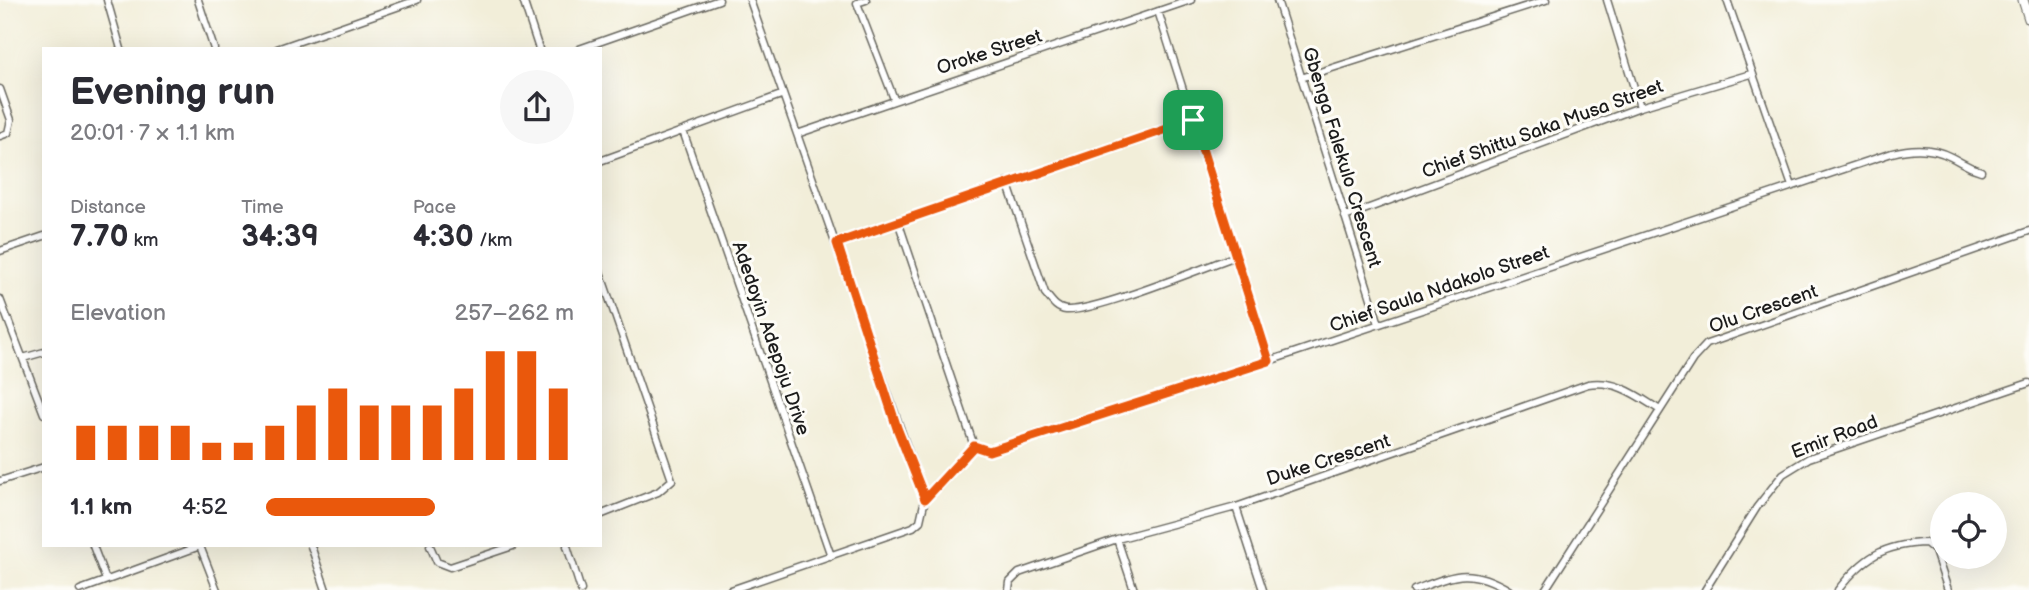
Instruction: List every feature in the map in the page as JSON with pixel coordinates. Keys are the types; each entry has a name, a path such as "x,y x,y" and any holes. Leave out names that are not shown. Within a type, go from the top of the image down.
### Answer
{"main road":[{"path":"2023,0 2029,19"}],"street":[{"path":"107,0 120,47"},
{"path":"198,0 213,47"},
{"path":"298,46 417,0"},
{"path":"523,0 538,47"},
{"path":"585,47 719,0"},
{"path":"750,0 781,95 837,243 897,428 925,499"},
{"path":"866,0 857,1 894,99"},
{"name":"Oroke Street","path":"797,134 1191,0"},
{"name":"Gbenga Falekulo Crescent","path":"1277,0 1379,324"},
{"path":"1301,78 1546,0"},
{"path":"1607,0 1640,107"},
{"path":"1738,0 1728,2 1792,186"},
{"path":"1158,11 1269,361"},
{"name":"Chief Shittu Saka Musa Street","path":"1345,217 1640,107 1751,74"},
{"path":"0,89 10,120 8,133 0,136"},
{"path":"602,159 781,95"},
{"path":"837,243 1007,182 1193,120"},
{"name":"Adedoyin Adepoju Drive","path":"682,131 831,556"},
{"name":"Chief Saula Ndakolo Street","path":"974,446 989,451 1907,149 1933,150 1952,157 1964,167 1981,171"},
{"path":"1007,182 1045,293 1056,306 1066,310 1110,299 1236,256"},
{"path":"730,590 913,527 922,515 925,499 974,446 898,221"},
{"name":"Olu Crescent","path":"1545,590 1660,410 1707,344 2029,231"},
{"path":"0,251 42,237"},
{"path":"602,513 658,492 672,480 603,291"},
{"path":"0,299 42,409"},
{"path":"23,358 42,353"},
{"name":"Duke Crescent","path":"1009,590 1010,582 1019,573 1117,539 1236,507 1588,384 1606,382 1624,388 1660,410"},
{"name":"Emir Road","path":"1705,590 1757,508 1783,474 1810,458 2029,383"},
{"path":"0,481 42,468"},
{"path":"1236,507 1263,590"},
{"path":"1117,539 1134,590"},
{"path":"1838,590 1859,564 1877,552 1926,543 1934,551 1948,590"},
{"path":"93,547 106,580"},
{"path":"80,590 197,547"},
{"path":"200,547 216,590"},
{"path":"311,547 326,590"},
{"path":"430,547 438,562 450,567 510,547"},
{"path":"567,547 581,590"},
{"path":"1414,590 1457,574 1472,573 1509,590"}],"route":[{"path":"1193,120 1269,361 989,451 974,446 925,499 897,428 837,243 1007,182 1193,120"}]}
